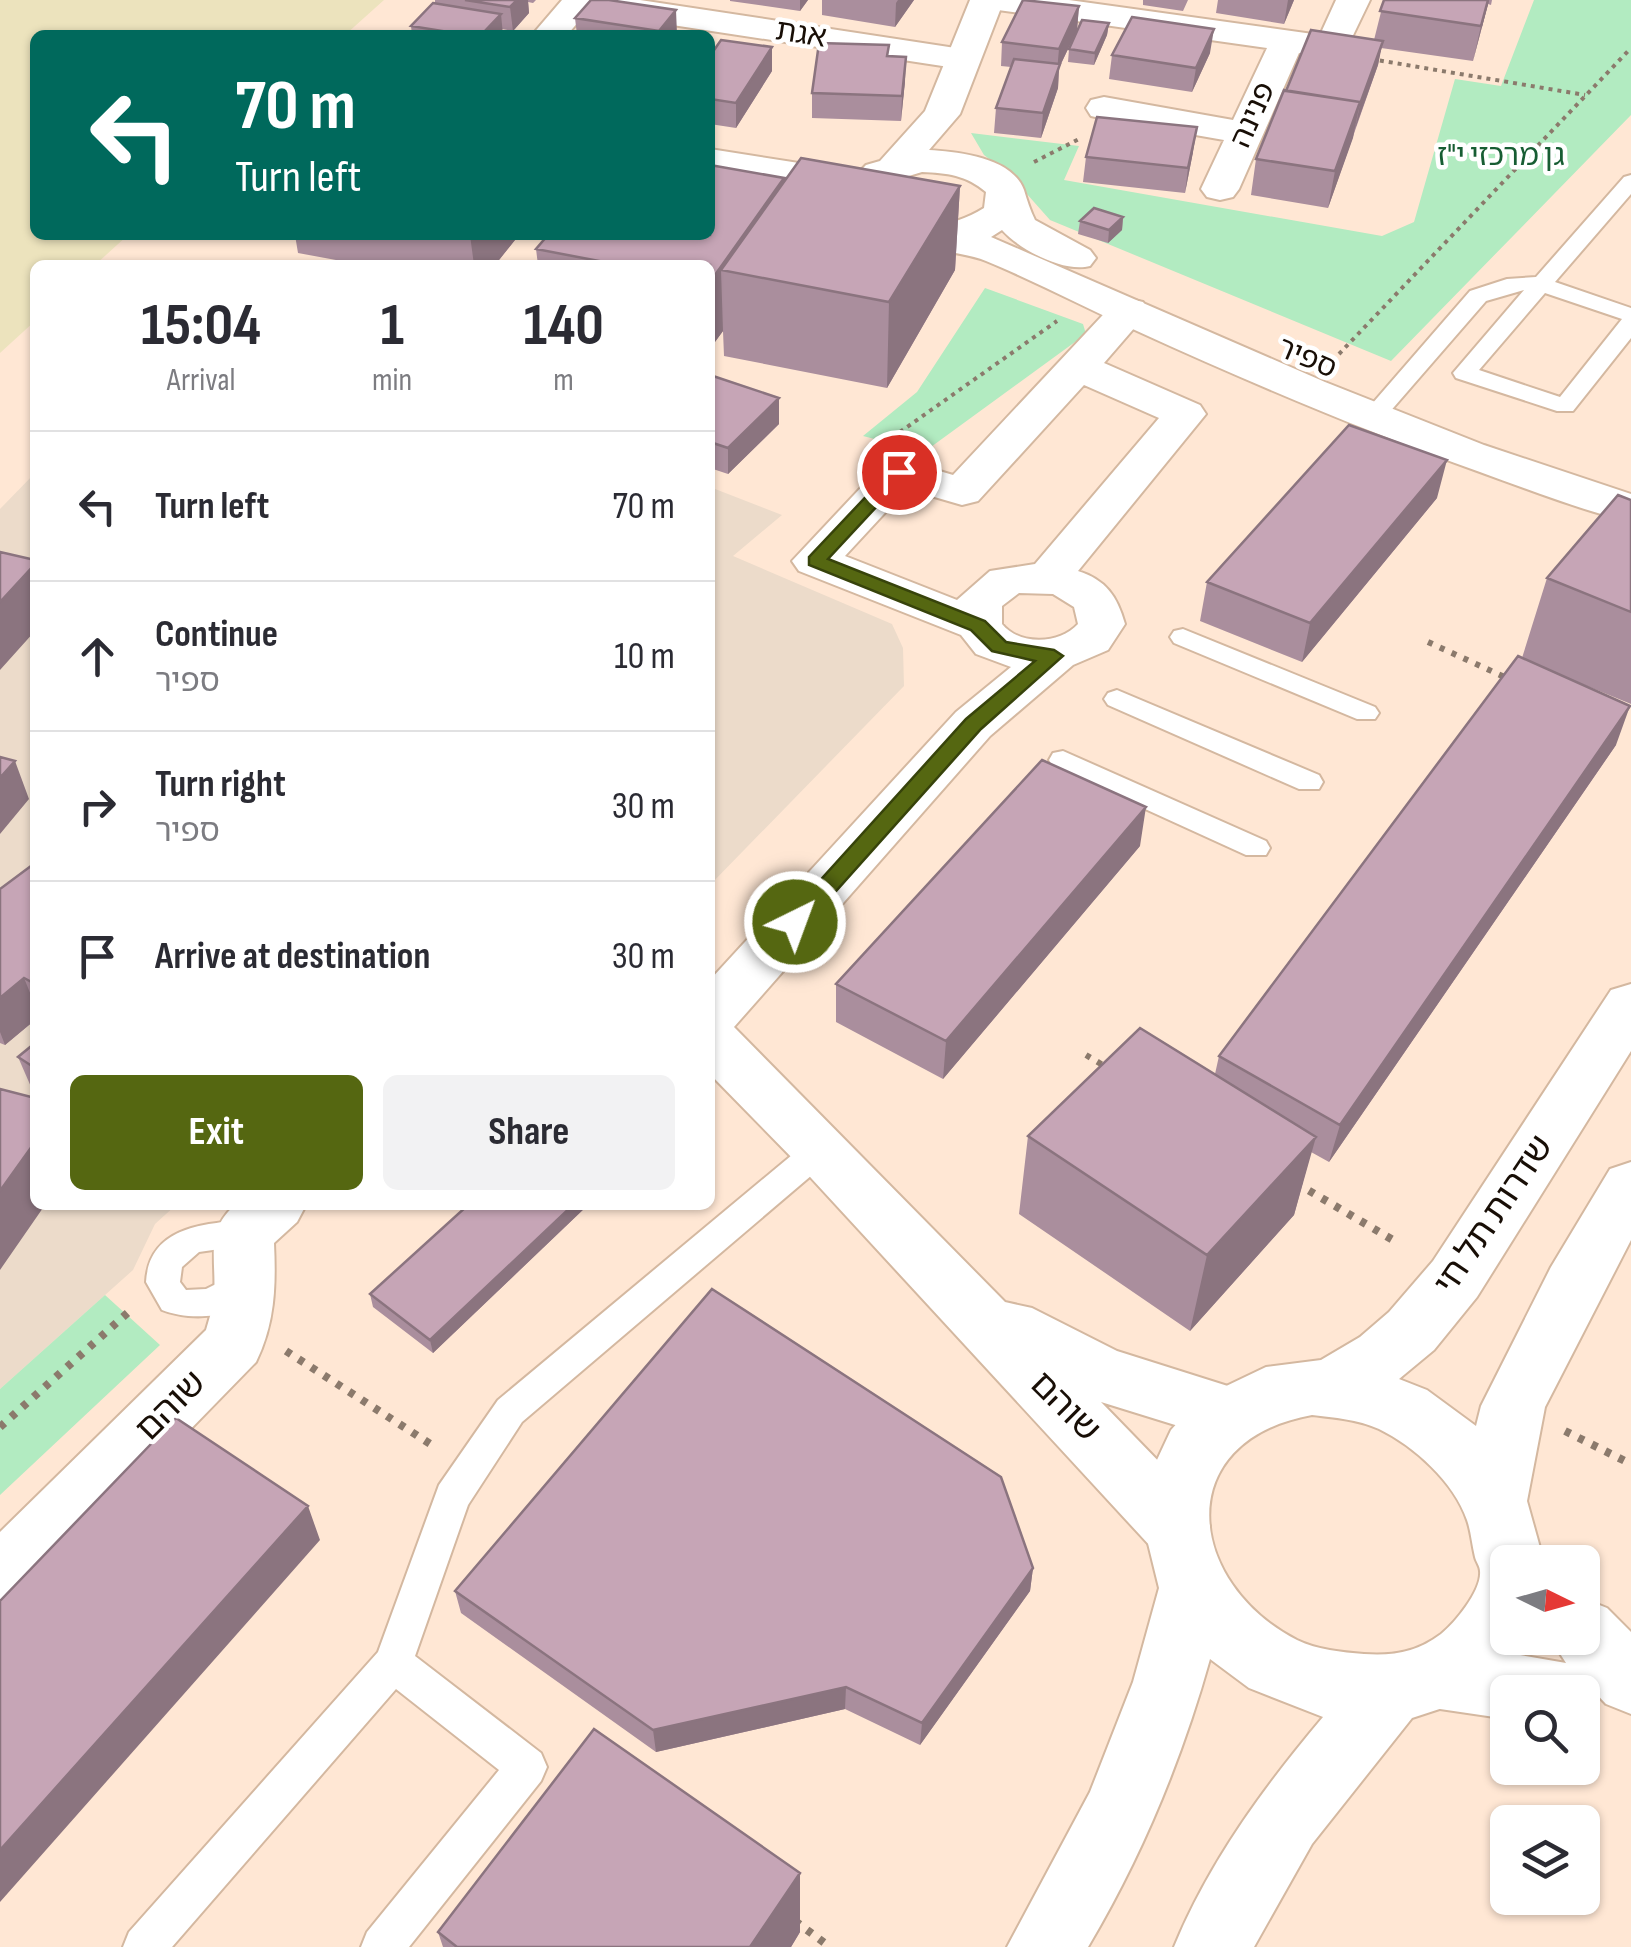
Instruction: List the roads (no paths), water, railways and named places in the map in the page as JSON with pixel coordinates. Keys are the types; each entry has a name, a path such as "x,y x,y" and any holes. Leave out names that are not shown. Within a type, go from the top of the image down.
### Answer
{"street":[{"name":"אגת","path":"553,30 580,0 962,59"},
{"path":"715,161 864,184 896,166 942,114 987,0"},
{"name":"פנינה","path":"998,0 1332,48 1354,0"},
{"name":"פנינה","path":"1220,188 1286,41"},
{"path":"1104,108 1245,133"},
{"name":"ספיר","path":"942,114 945,137 970,166 997,181 1019,227 1066,254 1383,406 1468,455 1631,509"},
{"path":"896,166 946,162 970,166"},
{"name":"ספיר","path":"864,184 859,195 861,207 869,218 884,227 968,242 998,252 1129,311 1383,406 1631,480"},
{"path":"926,237 974,232 992,224 1004,212 1007,200"},
{"path":"1054,656 1015,653 988,636 816,561 899,472 962,492 1129,311"},
{"path":"1048,578 1185,414 1078,367"},
{"path":"715,980 960,713 988,636 979,602 990,590 1006,582 1048,578 1092,598 1101,618 1099,631 1089,642 1054,656 974,724 715,1011"},
{"name":"שדרות תל חי","path":"1322,1389 1378,1363 1426,1316 1455,1278 1631,1006"},
{"name":"שוהם","path":"715,1043 821,1148 953,1289 1185,1556"},
{"path":"1509,1545 1513,1406 1573,1285 1629,1194"},
{"name":"שוהם","path":"0,1578 234,1343 251,1261"},
{"name":"שוהם","path":"953,1289 1054,1352 1100,1374 1230,1414"},
{"path":"1045,1947 1092,1872 1142,1759 1170,1681 1185,1556 1178,1495 1185,1467 1200,1442 1230,1414 1266,1396 1322,1389 1366,1395 1424,1420 1460,1450 1506,1545"},
{"path":"1185,1556 1226,1630 1268,1663 1302,1679 1337,1688 1415,1682 1490,1687"},
{"path":"1212,1947 1286,1818 1415,1682 1478,1648 1490,1630"},
{"path":"1600,1649 1631,1680"},
{"path":"1600,1706 1631,1715"}],"lane":[{"path":"1631,182 1538,283 1464,373 1565,406 1631,323"},
{"path":"1383,406 1478,296 1507,285 1538,283 1631,315"},
{"path":"1183,637 1366,713"},
{"path":"1117,698 1309,782"},
{"path":"1063,760 1256,848"},
{"path":"144,1947 393,1663 452,1497 510,1410 821,1148"},
{"path":"198,1238 251,1261 202,1304 185,1304 170,1298 162,1289 160,1273 175,1250 198,1238"},
{"path":"382,1947 527,1767 393,1663"}],"park label":[{"name":"גן מרכזי י\"ז","path":"1501,156"}]}
